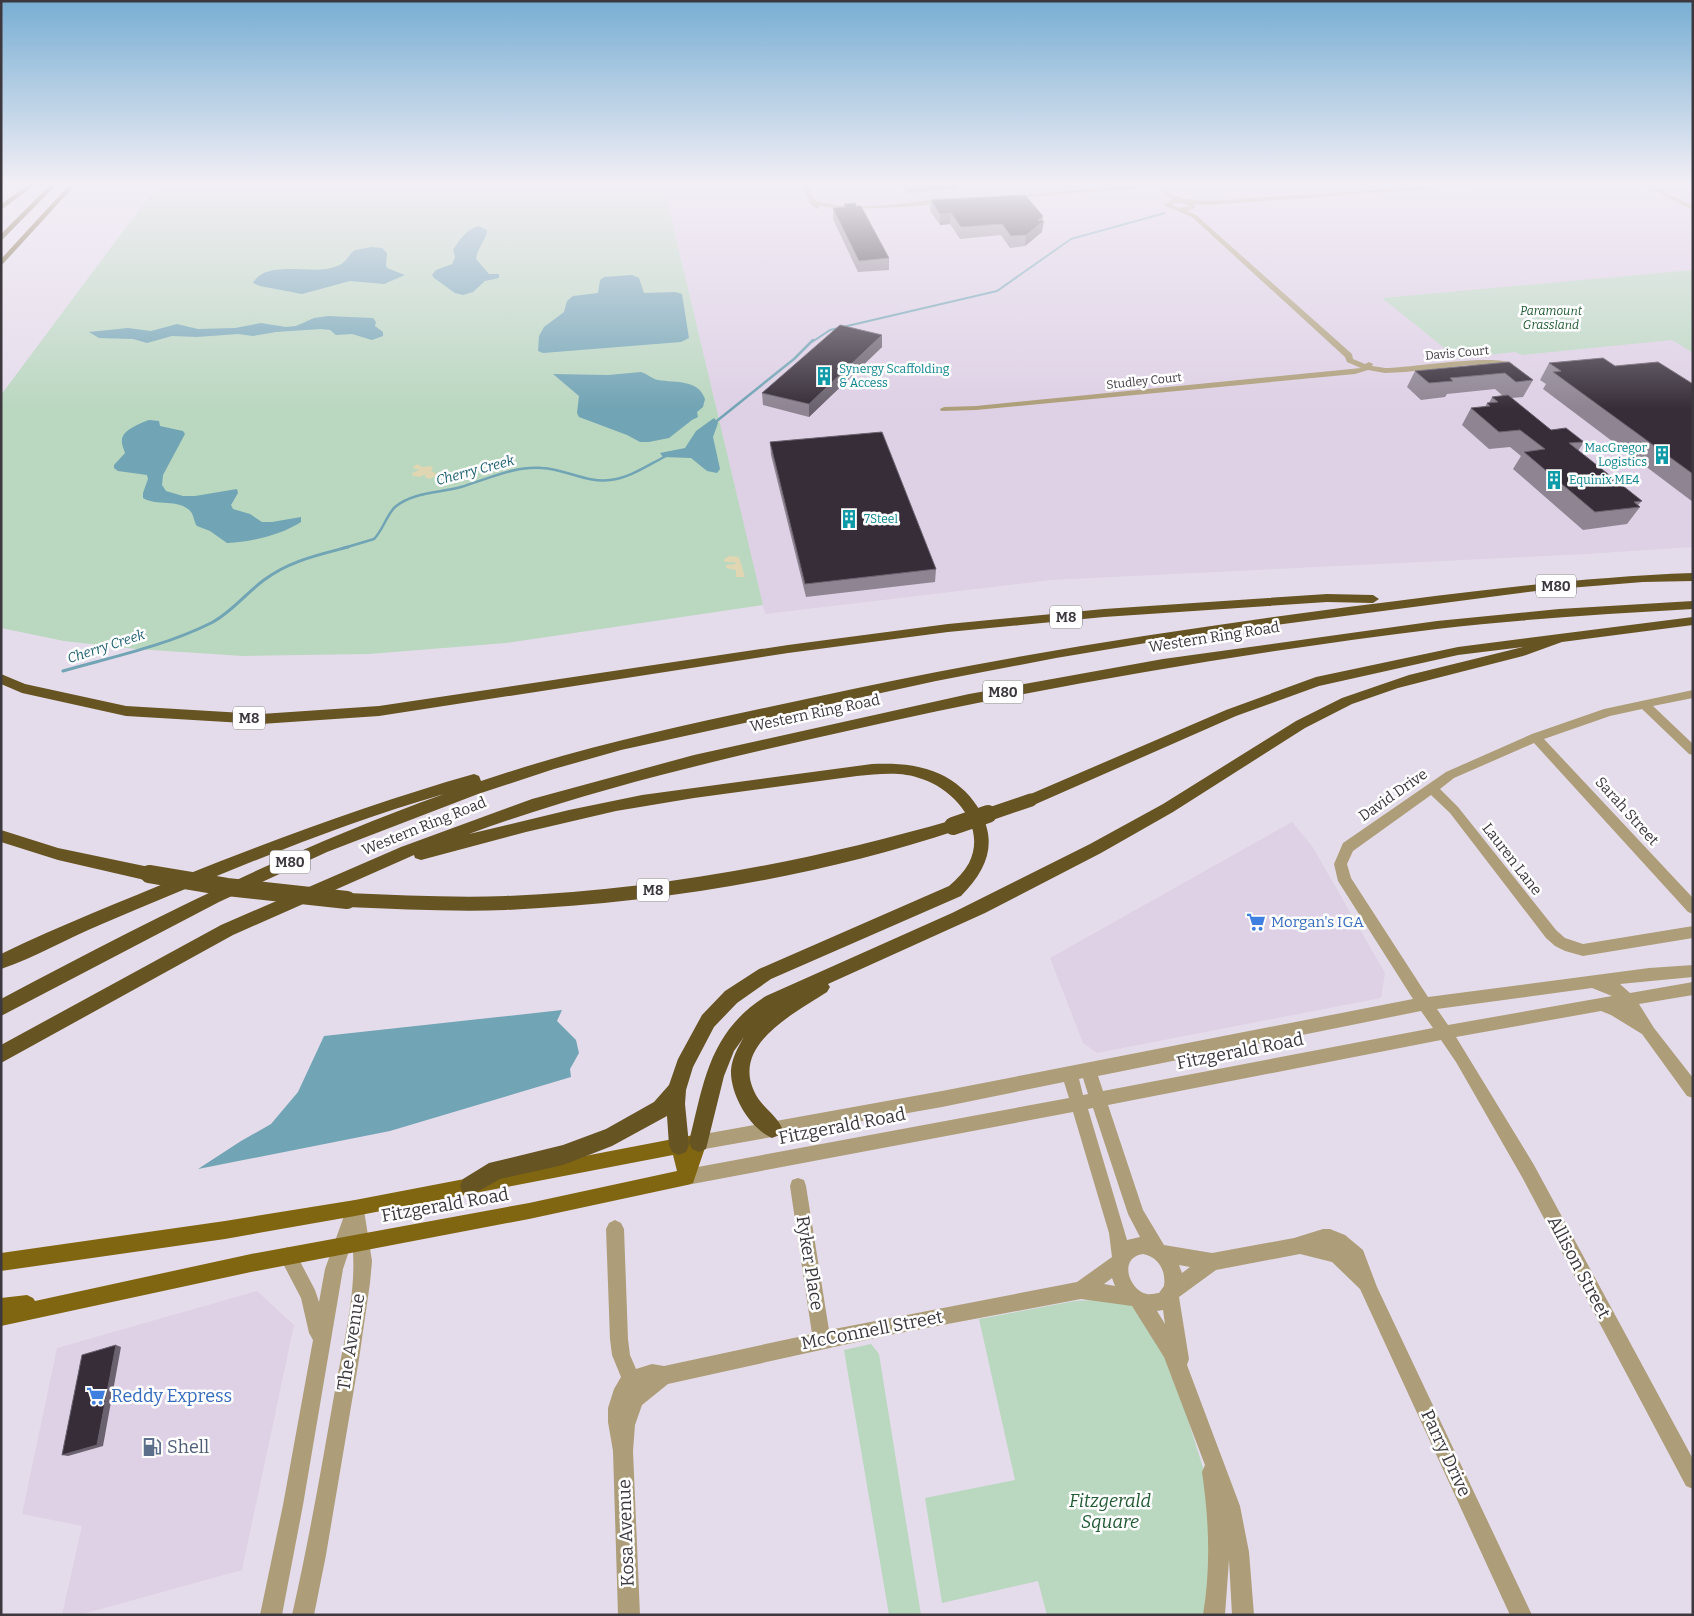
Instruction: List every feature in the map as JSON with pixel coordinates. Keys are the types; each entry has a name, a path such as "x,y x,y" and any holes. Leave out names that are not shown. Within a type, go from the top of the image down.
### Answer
{"highway":[{"name":"Western Ring Road","path":"1,1008 166,920 257,876 367,829 430,805 595,752 864,692 1010,662 1242,623 1420,600 1629,578 1693,577"},
{"name":"M8","path":"1,679 22,688 126,711 261,719 378,711 788,649 948,628 1104,613 1328,598 1420,600"},
{"name":"Western Ring Road","path":"1,1055 227,930 438,838 532,805 694,760 969,699 1163,663 1383,632 1559,613 1693,605"},
{"path":"700,1142 717,1066 742,1026 763,1007 781,996 960,917 1126,832 1197,790 1274,739 1348,701 1413,678 1538,648 1562,637 1693,621"},
{"name":"M8","path":"1,836 58,854 149,874 227,887 347,900 424,904 505,903 636,892 799,866 910,839 953,826 1031,800 1231,713 1316,682 1422,657 1562,637"},
{"path":"1,962 54,936 250,856 425,793 520,767 595,752"},
{"path":"337,883 414,856 501,832 588,811 708,790 895,769 915,771 937,778 960,794 977,820 982,841 977,863 965,882 955,891 938,900 765,974 731,996 708,1021 684,1065 677,1090 676,1116 680,1145"},
{"path":"772,1128 758,1116 748,1103 743,1092 740,1064 746,1049 754,1035 779,1013 853,965"},
{"path":"470,1186 496,1170 563,1155 612,1136 661,1108 677,1090"}],"main road":[{"name":"Fitzgerald Road","path":"1,1262 225,1230 355,1208 700,1142"},
{"path":"687,1177 700,1142"},
{"path":"680,1145 687,1177"},
{"name":"Fitzgerald Road","path":"1,1316 114,1294 351,1243 529,1211 687,1177"},
{"path":"1,1307 114,1294"}],"street":[{"path":"1245,258 1349,356 1350,360 1365,366"},
{"name":"Davis Court","path":"1365,366 1390,371 1482,361 1509,364"},
{"name":"Studley Court","path":"944,409 976,408 1360,372 1365,366"},
{"name":"David Drive","path":"1461,1057 1424,1004 1345,881 1340,869 1340,859 1348,847 1450,775 1536,737 1608,712 1693,694"},
{"path":"1645,705 1693,751"},
{"name":"Sarah Street","path":"1536,737 1693,908"},
{"name":"Lauren Lane","path":"1431,788 1454,810 1541,922 1560,942 1583,950 1693,932"},
{"name":"Fitzgerald Road","path":"700,1142 942,1099 1424,1004 1649,974 1693,971"},
{"path":"1579,983 1608,986 1629,1000 1649,1033 1693,1091"},
{"name":"Fitzgerald Road","path":"687,1177 1098,1100 1444,1032 1693,988"},
{"path":"1603,1005 1624,1014 1649,1033"},
{"name":"Allison Street","path":"1461,1057 1528,1171 1693,1479"},
{"path":"1088,1069 1136,1214 1173,1271 1171,1293 1182,1374"},
{"path":"1069,1073 1118,1233 1122,1284 1155,1320 1182,1374 1224,1490 1235,1528 1240,1557 1242,1615"},
{"name":"Ryker Place","path":"798,1186 822,1340"},
{"name":"The Avenue","path":"271,1615 293,1505 334,1269 351,1243 355,1208"},
{"path":"615,1229 619,1339 621,1354 634,1386"},
{"name":"The Avenue","path":"303,1615 316,1555 352,1342 363,1261 351,1243"},
{"path":"1120,1260 1132,1246 1140,1245 1212,1262"},
{"name":"Parry Drive","path":"1212,1262 1294,1247 1338,1247 1370,1291 1521,1615"},
{"name":"The Avenue","path":"288,1256 310,1296 320,1343"},
{"name":"McConnell Street","path":"1081,1290 1120,1260"},
{"path":"1136,1299 1148,1304 1164,1301 1171,1293 1212,1262"},
{"name":"McConnell Street","path":"634,1386 664,1375 822,1340 1081,1290 1136,1299"},
{"name":"Kosa Avenue","path":"629,1615 623,1451 634,1386"},
{"path":"1209,1452 1219,1536 1218,1583 1214,1615"}],"shaded area":[{"path":"681,258 1693,258 1693,547 1051,580 765,614"},
{"path":"1292,822 1312,846 1385,973 1381,998 1097,1053 1083,1043 1050,958"},
{"name":"Shell","path":"257,1291 294,1325 242,1570 79,1615 62,1615 82,1526 22,1514 57,1348"}],"green space":[{"path":"103,258 681,258 763,605 506,643 369,654 243,656 136,649 64,641 1,628 1,395"},
{"name":"Paramount Grassland","path":"1693,270 1693,353 1672,340 1522,355 1515,352 1457,358 1382,298"},
{"name":"Fitzgerald Square","path":"1091,1300 1129,1304 1142,1313 1173,1372 1206,1477 1213,1527 1206,1615 1047,1615 1038,1581 942,1603 925,1498 1015,1480 979,1319 1075,1301"},
{"path":"871,1344 879,1354 921,1615 889,1615 844,1350"}],"sand":[{"path":"417,464 422,467 431,466 433,468 431,471 439,475 429,479 425,477 425,474 420,477 413,476 412,473 420,470 412,468"},
{"path":"729,556 739,557 745,577 736,577 736,570 726,568 726,565 736,564 723,560"}],"water":[{"path":"347,258 387,258 387,268 405,275 384,284 350,281 302,294 253,283 259,276 267,272 289,269 331,268 344,262"},
{"path":"454,258 476,258 489,274 499,274 499,278 485,281 473,292 463,295 455,293 432,275 436,270 452,264"},
{"path":"632,275 639,278 644,293 675,292 682,294 689,338 681,342 543,353 538,351 539,336 544,327 564,312 567,301 573,296 598,293 600,280 604,277"},
{"path":"328,316 373,318 376,322 375,326 383,332 383,336 372,340 352,334 336,335 330,330 321,329 276,332 253,336 238,334 197,337 172,336 147,343 133,339 99,338 89,332 128,328 151,331 177,324 198,329 235,328 261,323 286,327 296,326 314,318"},
{"path":"641,372 656,379 686,383 697,388 705,399 703,407 697,412 698,417 669,438 640,442 627,435 579,417 577,413 579,396 553,374 608,375"},
{"path":"714,418 718,423 713,437 720,469 717,473 707,471 691,458 663,457 660,453 685,448 696,431"},
{"path":"149,420 159,421 160,426 183,431 185,434 163,475 162,485 166,491 183,496 195,496 237,489 238,493 231,505 233,509 250,514 262,522 301,517 301,522 284,531 266,537 227,543 210,531 197,526 191,512 181,505 149,501 143,498 148,479 147,475 118,471 114,468 114,465 125,453 122,442 125,433 132,427"},
{"path":"562,1010 557,1021 576,1040 579,1053 570,1069 571,1077 390,1131 198,1169 271,1124 298,1092 324,1036"}],"building":[{"path":"858,258 885,258 859,261"},
{"name":"Synergy Scaffolding & Access","path":"840,325 882,335 809,404 762,393"},
{"path":"1603,358 1615,366 1658,362 1693,384 1693,474 1553,372 1561,371 1549,363"},
{"path":"1509,362 1533,380 1516,382 1505,373 1450,378 1453,381 1429,383 1415,371"},
{"path":"1508,395 1551,430 1566,428 1584,442 1569,443 1642,501 1634,502 1640,507 1595,512 1524,452 1545,449 1520,430 1499,432 1471,408 1490,406 1487,403 1498,402 1492,397"},
{"name":"7Steel","path":"882,432 936,569 805,584 770,442"},
{"name":"Reddy Express","path":"116,1345 97,1445 62,1455 82,1355"}],"waterway":[{"name":"Cherry Creek","path":"812,342 830,330 997,291 1043,258"},
{"name":"Cherry Creek","path":"713,424 794,359 813,340"},
{"name":"Cherry Creek","path":"344,548 374,539 395,507 410,498 461,487 511,471 531,468 551,469 593,480 617,479 632,474 666,456"},
{"name":"Cherry Creek","path":"63,671 138,650 193,631 218,619 257,585 283,568 304,559 348,547"}],"place":[{"name":"Synergy Scaffolding & Access","path":"824,376"},
{"name":"MacGregor Logistics","path":"1662,455"},
{"name":"Equinix ME4","path":"1554,480"},
{"name":"7Steel","path":"849,519"},
{"name":"Morgan's IGA","path":"1256,922"},
{"name":"Reddy Express","path":"96,1396"},
{"name":"Shell","path":"152,1447"}]}
